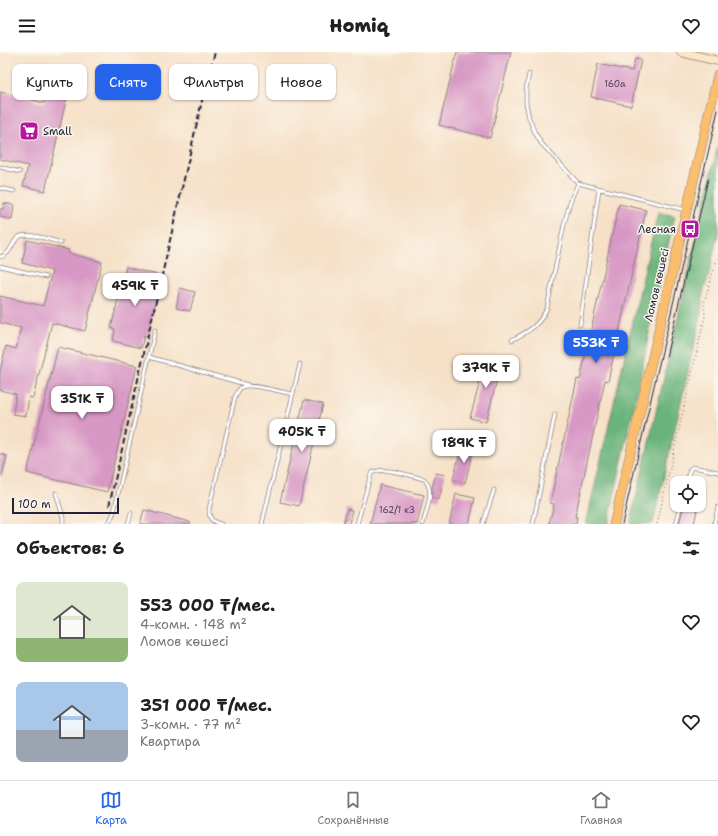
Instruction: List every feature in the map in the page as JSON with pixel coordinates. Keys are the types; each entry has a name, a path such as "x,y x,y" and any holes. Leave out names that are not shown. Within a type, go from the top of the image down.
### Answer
{"main road":[{"name":"Ломов көшесі","path":"614,524 718,74"}],"street":[{"path":"681,52 718,61"}],"lane":[{"path":"529,74 526,89 526,103 529,118 535,133 542,143 578,183 687,211"},
{"path":"0,167 20,172"},
{"path":"512,340 537,324 543,317 547,308 570,202 578,183"},
{"path":"0,188 14,191"},
{"path":"580,325 599,189"},
{"path":"0,257 9,252 18,238 22,236 28,235 62,243"},
{"path":"0,266 46,277"},
{"path":"107,524 114,512 155,330"},
{"path":"149,357 250,386 292,394"},
{"path":"262,524 300,364"},
{"path":"221,524 213,522 209,517 209,508 235,397 238,390 243,386 250,386"},
{"path":"533,524 555,414"},
{"path":"688,476 690,469 693,467 718,472"},
{"path":"357,524 371,474 377,470 395,472 424,479 427,482 430,488 430,494 423,524"},
{"path":"483,524 494,490"},
{"path":"56,493 64,524"},
{"path":"714,524 718,507"},
{"path":"676,524 679,512"},
{"path":"128,524 131,513"}],"path":[{"path":"657,524 705,316 704,303 718,255"}],"green space":[{"path":"718,145 718,234 708,278 703,292 701,315 653,524 630,524"},
{"path":"658,212 675,216 658,287 638,389 608,524 586,524"}],"building":[{"path":"457,52 511,52 490,138 439,125"},
{"path":"635,59 641,60 631,106 591,97 598,64 632,71"},
{"name":"Small","path":"0,92 12,95 12,100 32,100 44,103 45,100 66,100 45,191 23,186 28,166 0,159"},
{"path":"4,203 14,205 12,220 0,217 0,209 3,209"},
{"path":"619,204 646,210 608,381 605,380 575,517 577,517 576,524 549,524 554,504 550,503 577,379 580,380"},
{"path":"27,240 69,250 68,253 102,262 85,331 52,323 33,398 29,397 26,416 13,414 16,394 0,390 0,371 6,346 16,349 21,328 0,323 0,296 43,306 52,271 22,263"},
{"path":"126,267 162,276 147,337 144,336 141,348 113,341 115,329 111,328"},
{"path":"180,288 195,292 190,311 176,308"},
{"path":"58,347 137,366 107,492 27,473"},
{"path":"487,356 502,361 486,422 470,418"},
{"path":"304,400 323,404 299,506 280,502"},
{"path":"462,444 474,447 465,483 453,480"},
{"path":"0,454 7,456 2,476 0,476"},
{"path":"436,473 445,475 439,500 432,498 432,488"},
{"path":"380,485 424,495 417,524 370,524"},
{"path":"456,494 475,498 469,524 449,524"},
{"path":"347,509 352,510 349,524 343,524"},
{"path":"144,510 190,522 190,524 140,524"},
{"path":"682,512 697,512 694,524 679,524"}],"tram line":[{"path":"622,524 718,110"},
{"path":"666,357 708,179"}],"railway":[{"path":"109,506 204,92 215,52"}],"place":[{"name":"Small","path":"29,131"},
{"name":"Лесная","path":"690,229"}]}
